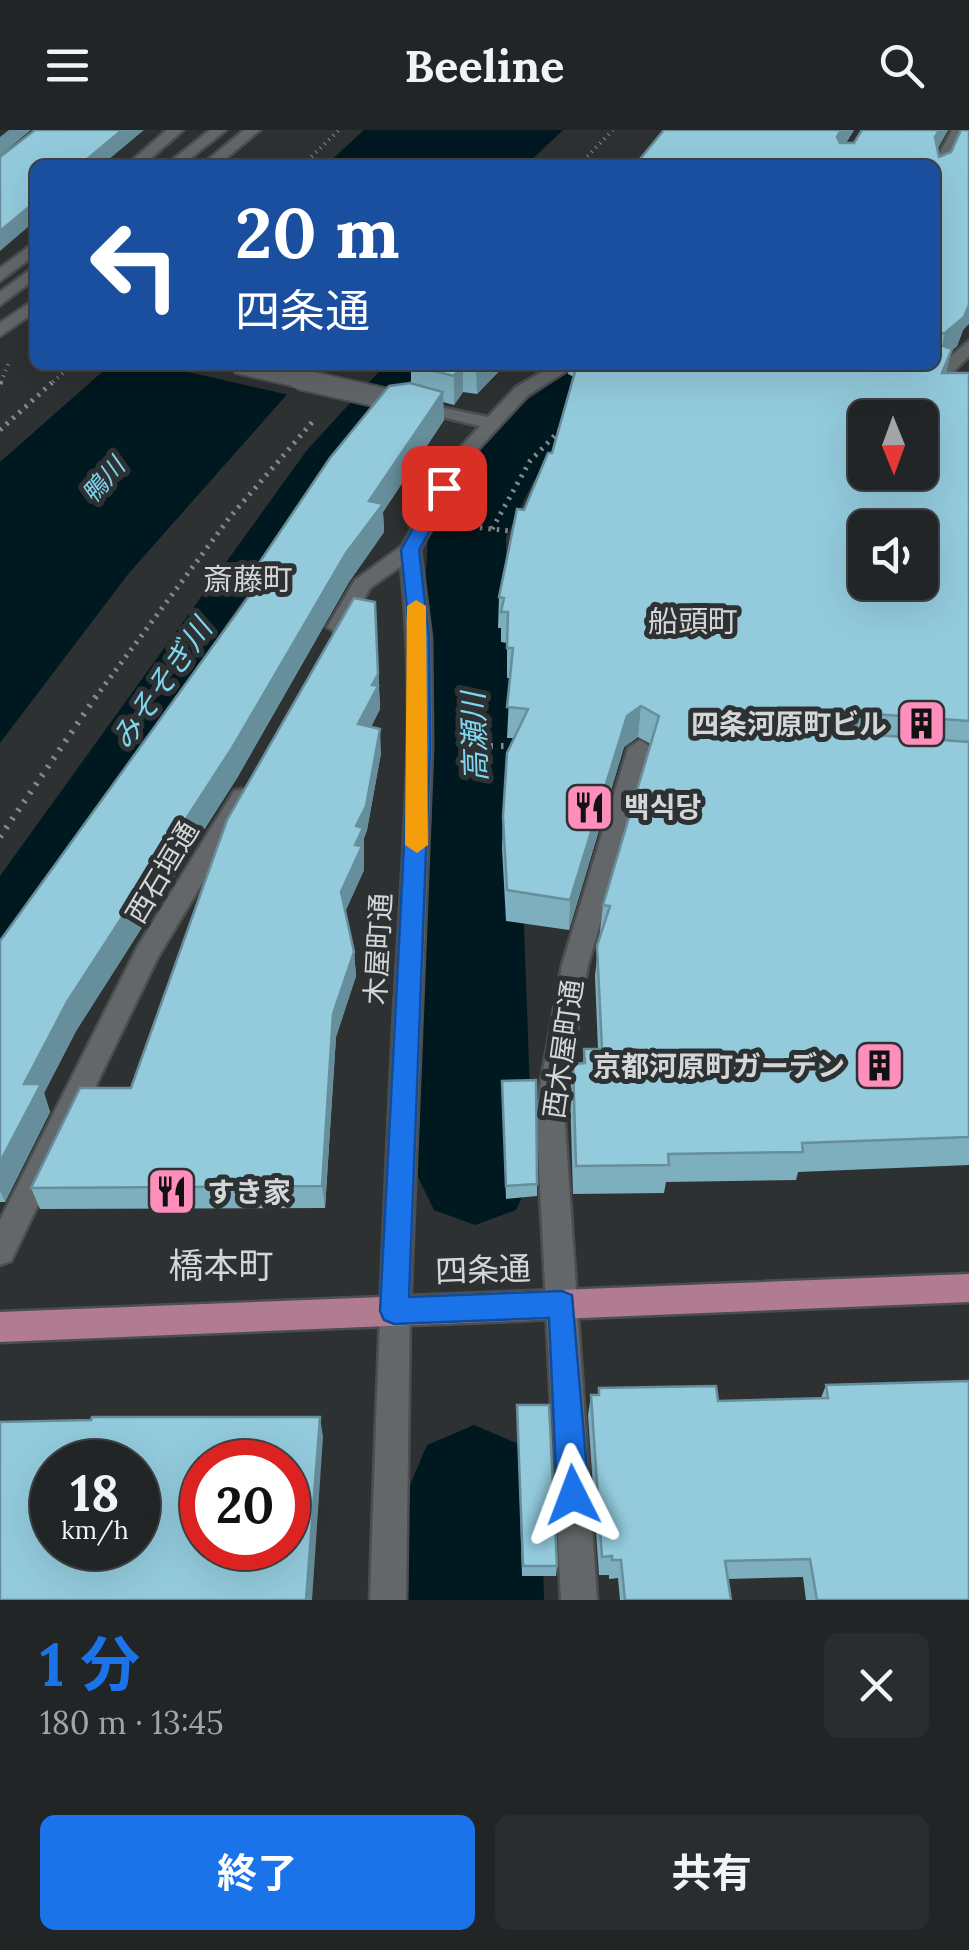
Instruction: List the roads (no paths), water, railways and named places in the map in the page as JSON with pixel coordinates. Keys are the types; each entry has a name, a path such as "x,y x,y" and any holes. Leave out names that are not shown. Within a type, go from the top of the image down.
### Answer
{"main road":[{"name":"四条通","path":"0,1327 969,1288"}],"street":[{"path":"140,160 176,130"},
{"path":"180,160 219,130"},
{"path":"216,160 253,130"},
{"path":"940,166 959,130"},
{"path":"0,276 30,251"},
{"path":"0,300 30,275"},
{"path":"0,313 27,318"},
{"path":"0,331 27,318"},
{"path":"944,371 969,346"},
{"path":"258,370 490,423"},
{"path":"325,651 362,584 410,550 463,455 522,391 558,370"},
{"path":"940,370 969,376"},
{"name":"木屋町通","path":"388,1600 394,1311 420,748 420,638 410,550"},
{"name":"西木屋町通","path":"579,1600 550,1110 575,965 640,748"},
{"name":"西石垣通","path":"0,1251 147,953 260,767"}],"water":[{"path":"364,130 563,130 531,160 331,160"},
{"name":"鴨川","path":"104,370 309,370 129,573 0,743 0,462"},
{"name":"みそそぎ川","path":"380,370 419,370 301,516 0,952 0,876 307,450"}],"waterway":[{"name":"高瀬川","path":"475,1175 473,926 479,817 465,605 467,537 498,476 545,420 618,370"},
{"name":"高瀬川","path":"474,1492 474,1600"}],"place":[{"name":"四条河原町ビル","path":"922,724"},
{"name":"백식당","path":"589,807"},
{"name":"京都河原町ガーデン","path":"880,1066"},
{"name":"すき家","path":"172,1192"}],"district":[{"name":"斎藤町","path":"248,580"},
{"name":"船頭町","path":"693,622"},
{"name":"橋本町","path":"221,1266"}]}
